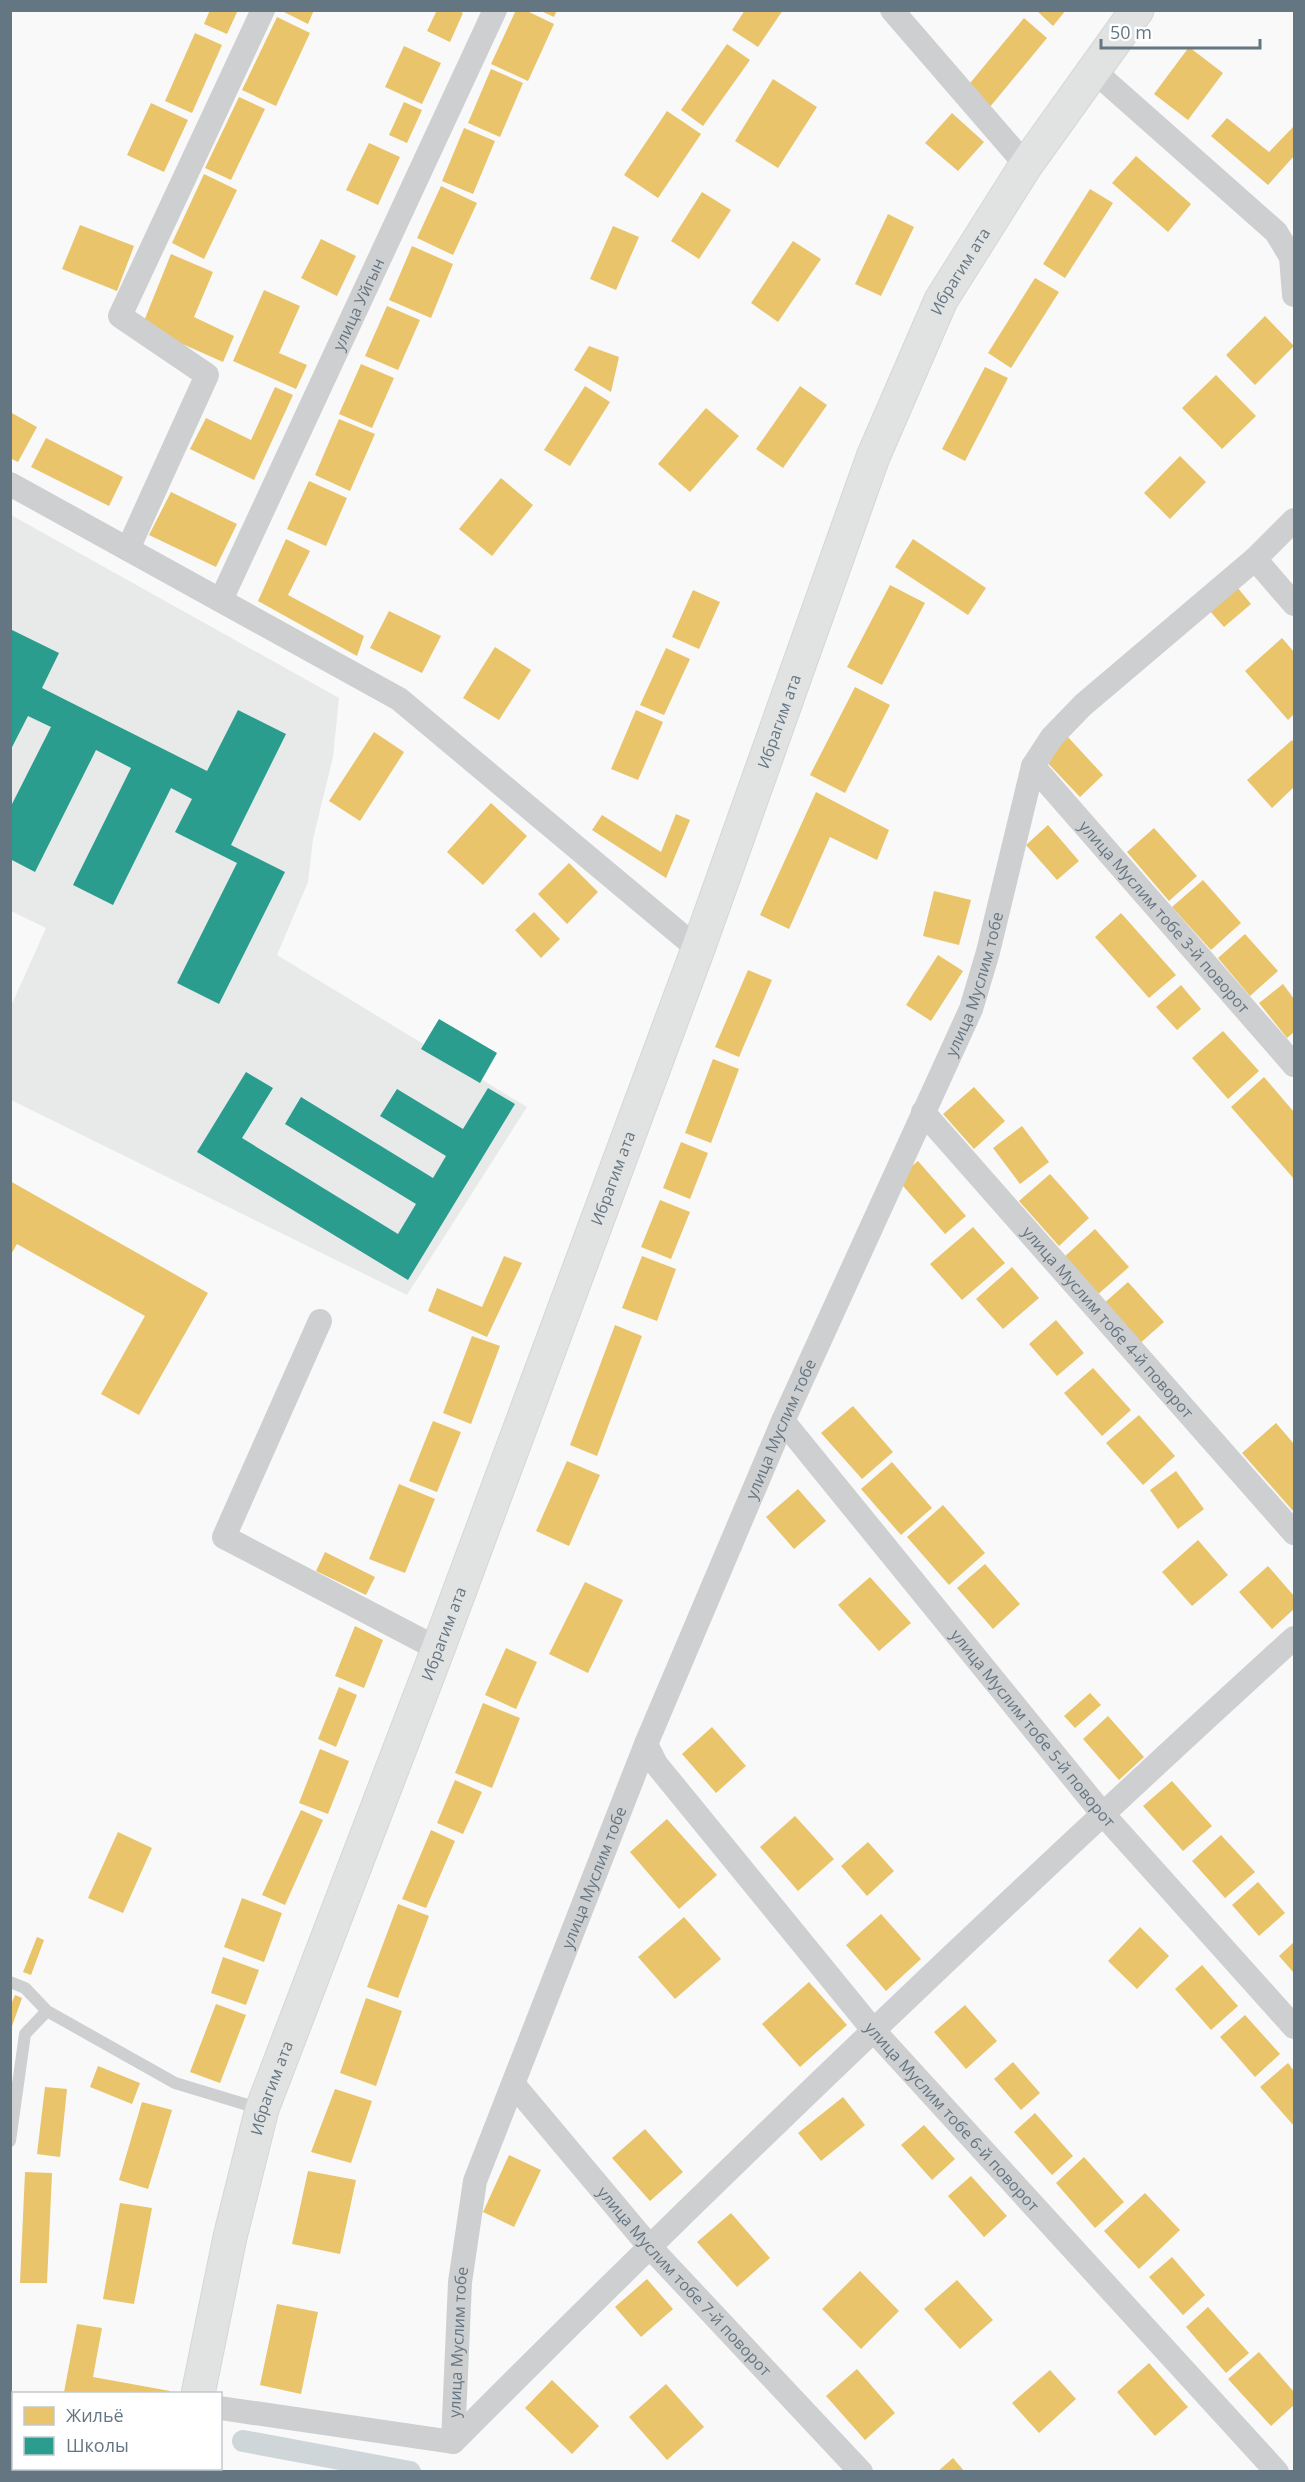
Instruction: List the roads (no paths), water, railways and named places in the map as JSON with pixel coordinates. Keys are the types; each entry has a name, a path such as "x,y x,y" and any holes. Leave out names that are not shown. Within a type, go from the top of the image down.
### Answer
{"street":[{"path":"128,549 207,375 120,316 263,10"},
{"name":"улица Уйгын","path":"221,600 495,10"},
{"path":"892,10 1026,165"},
{"name":"Ибрагим ата","path":"198,2392 230,2237 262,2109 438,1649 698,949 873,457 941,300 1026,165 1137,10"},
{"path":"1094,71 1276,232 1291,257 1294,295"},
{"path":"10,484 399,699 698,949"},
{"name":"улица Муслим тобе","path":"453,2442 460,2282 475,2181 646,1744 783,1421 970,1009 988,952 1033,766 1052,737 1083,705 1255,559 1294,520"},
{"path":"1255,559 1294,604"},
{"name":"улица Муслим тобе 3-й поворот","path":"1033,766 1294,1065"},
{"name":"улица Муслим тобе 4-й поворот","path":"923,1112 1294,1533"},
{"path":"320,1321 224,1536 438,1649"},
{"name":"улица Муслим тобе 5-й поворот","path":"783,1421 1102,1813 1294,2027"},
{"path":"222,2408 453,2442 649,2246 1102,1813 1294,1638"},
{"name":"улица Муслим тобе 6-й поворот","path":"646,1744 656,1764 874,2031 1277,2472"},
{"name":"улица Муслим тобе 7-й поворот","path":"514,2085 649,2246 861,2472"}],"lane":[{"path":"10,1982 26,1988 47,2011 175,2083 262,2109"},
{"path":"10,2141 25,2034 47,2011"}],"waterway":[{"path":"243,2441 410,2472"}]}
